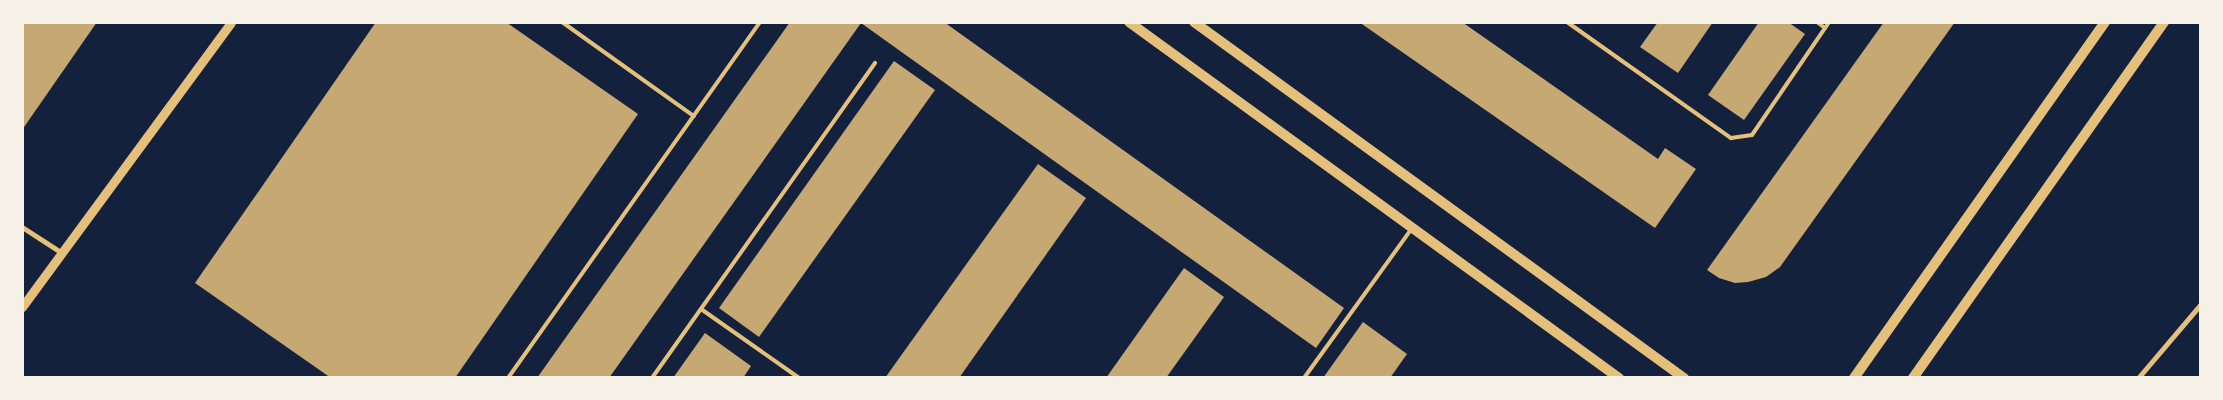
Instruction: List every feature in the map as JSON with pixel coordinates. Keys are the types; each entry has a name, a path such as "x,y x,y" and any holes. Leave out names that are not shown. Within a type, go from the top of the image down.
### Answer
{"main road":[{"path":"1129,22 1619,378"},
{"path":"1194,22 1684,378"},
{"path":"1854,378 2105,22"},
{"path":"1913,378 2164,22"}],"street":[{"path":"22,307 231,22"},
{"path":"22,227 62,253"},
{"path":"2138,378 2200,305"}],"lane":[{"path":"562,22 694,116"},
{"path":"508,378 760,22"},
{"path":"1567,22 1731,138 1752,135 1829,22"},
{"path":"1817,22 1825,28"},
{"path":"652,378 875,63"},
{"path":"1304,378 1412,228"},
{"path":"700,309 799,378"}],"building":[{"path":"22,22 97,22 22,130"},
{"path":"376,22 506,22 638,114 455,378 331,378 195,283"},
{"path":"790,22 944,22 1344,308 1316,348 861,23 609,378 537,378"},
{"path":"1359,22 1462,22 1658,159 1665,148 1696,169 1655,228"},
{"path":"1658,22 1713,22 1678,73 1640,47"},
{"path":"1759,22 1788,22 1805,34 1744,120 1708,95"},
{"path":"1884,22 1955,22 1780,267 1766,277 1735,283 1719,278 1707,270"},
{"path":"894,61 935,90 759,337 719,308"},
{"path":"1038,164 1086,198 959,378 885,378"},
{"path":"1184,268 1224,297 1166,378 1106,378"},
{"path":"1363,322 1407,354 1390,378 1323,378"},
{"path":"705,333 751,366 743,378 673,378"}]}
